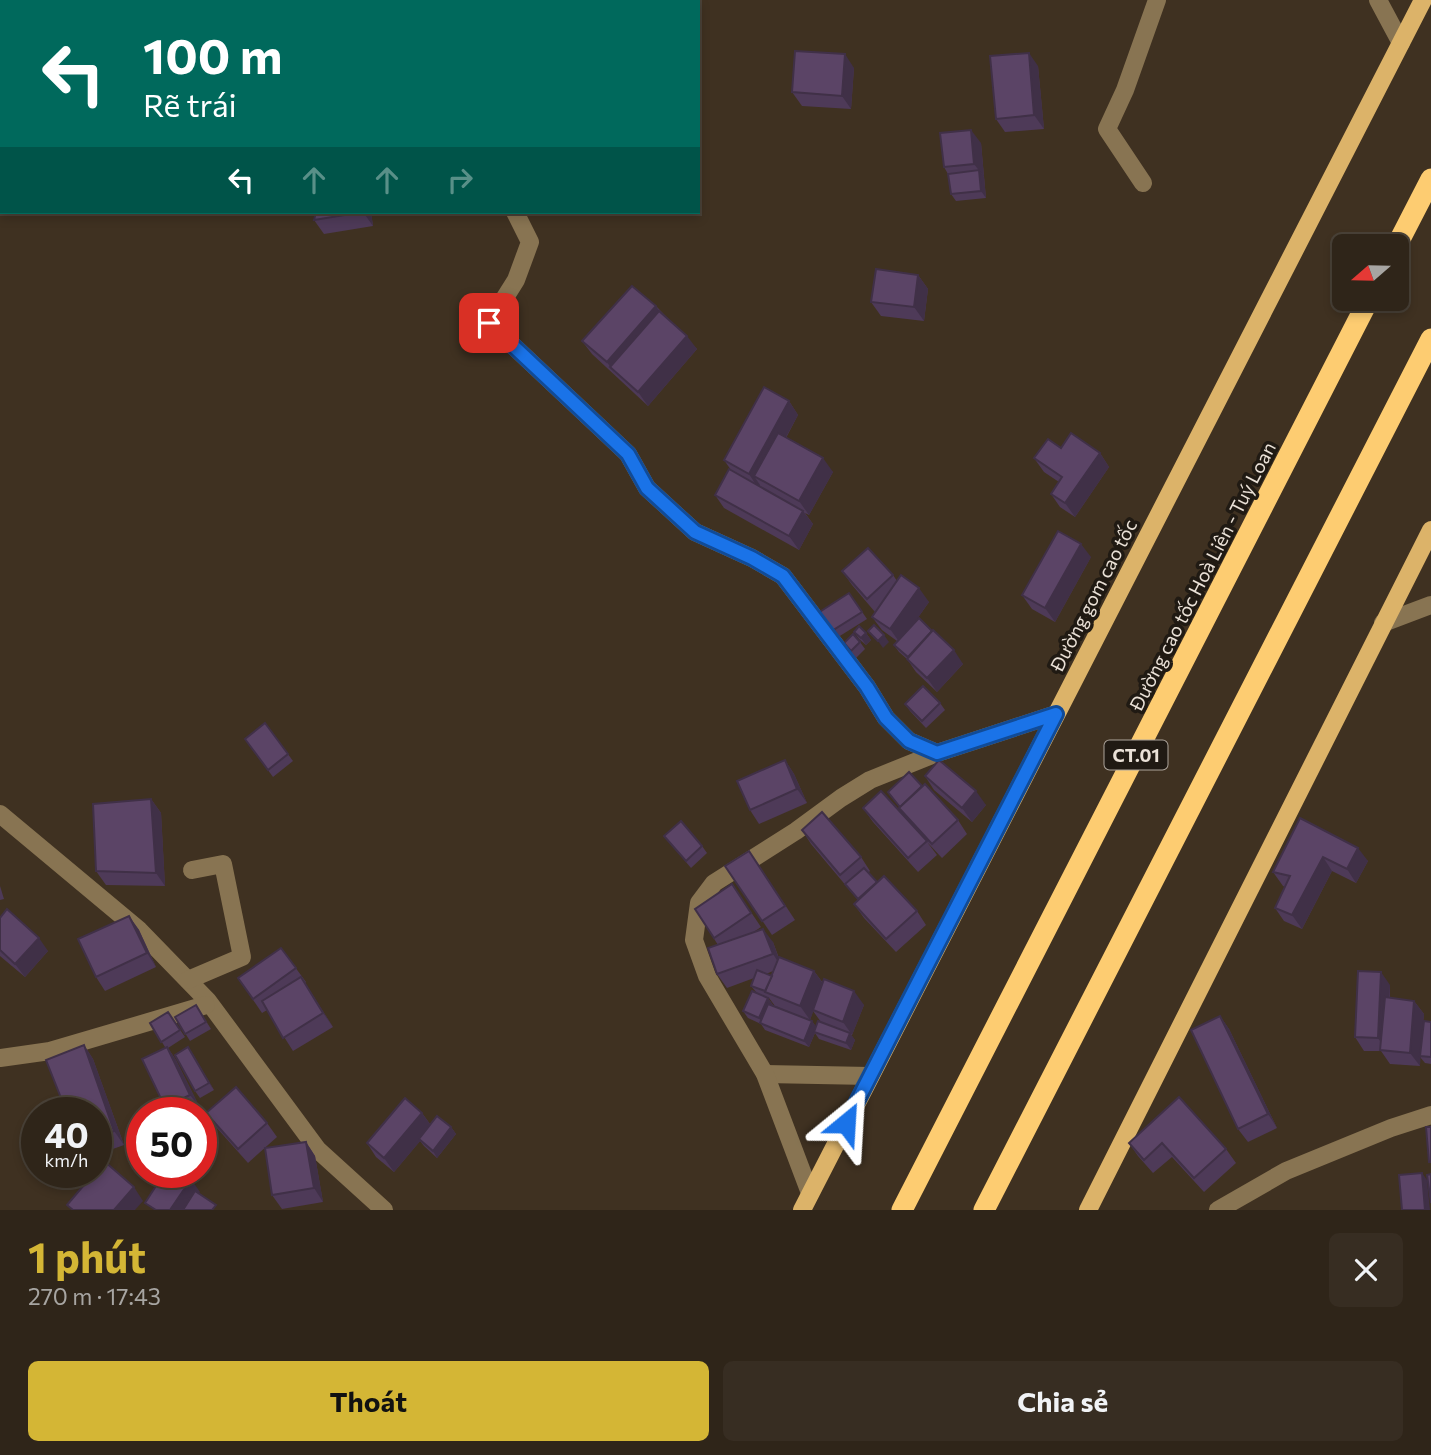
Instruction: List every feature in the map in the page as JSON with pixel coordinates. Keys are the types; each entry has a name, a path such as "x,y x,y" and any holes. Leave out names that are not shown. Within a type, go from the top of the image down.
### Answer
{"highway":[{"path":"1403,234 1431,180"},
{"name":"Đường cao tốc Hoà Liên - Tuý Loan","path":"902,1210 1362,312"},
{"path":"984,1210 1431,339"}],"main road":[{"name":"Đường gom cao tốc","path":"802,1210 1423,0"},
{"path":"1088,1210 1431,530"}],"street":[{"path":"1143,183 1107,129 1125,90 1157,0"},
{"path":"1378,0 1401,43"},
{"path":"517,214 530,242 516,280 489,323 628,454 647,488 695,532 752,558 783,576 867,687 886,718 909,741 937,753"},
{"path":"1383,623 1431,605"},
{"path":"810,1193 765,1074 707,976 694,940 699,903 714,883 870,780 937,753 1056,714"},
{"path":"0,814 139,930 188,980 210,1004 318,1150 384,1210"},
{"path":"188,980 242,957 223,864 192,870"},
{"path":"0,1058 50,1051 210,1004"},
{"path":"765,1074 870,1076"},
{"path":"1218,1210 1286,1171 1391,1128 1431,1115"}],"building":[{"path":"795,51 845,54 842,96 792,92"},
{"path":"1029,53 1034,115 996,119 990,56"},
{"path":"971,130 974,164 944,167 940,133"},
{"path":"979,170 981,191 951,194 948,174"},
{"path":"316,214 351,214 314,220"},
{"path":"876,269 918,275 914,307 871,302"},
{"path":"632,286 656,306 607,362 582,341"},
{"path":"659,311 687,336 638,392 610,367"},
{"path":"764,387 789,401 749,474 724,460"},
{"path":"778,433 823,458 799,501 754,476"},
{"path":"1071,433 1100,453 1065,503 1051,494 1062,477 1034,458 1048,439 1061,448"},
{"path":"729,469 803,511 789,536 715,495"},
{"path":"1058,531 1081,544 1045,608 1022,595"},
{"path":"868,548 893,575 867,599 842,571"},
{"path":"901,575 919,588 890,629 872,617"},
{"path":"849,593 862,612 830,632 818,613"},
{"path":"919,618 932,631 908,657 894,645"},
{"path":"874,625 884,635 878,641 868,631"},
{"path":"859,626 866,633 861,638 854,632"},
{"path":"933,630 954,650 927,678 907,659"},
{"path":"853,634 860,642 851,651 844,643"},
{"path":"923,686 940,703 922,721 905,704"},
{"path":"265,723 288,754 268,770 245,739"},
{"path":"785,760 797,789 750,810 737,781"},
{"path":"939,760 976,791 962,808 925,776"},
{"path":"909,772 922,786 900,807 888,792"},
{"path":"925,784 958,820 932,844 899,808"},
{"path":"881,791 927,841 908,858 863,808"},
{"path":"151,799 156,873 96,871 93,804"},
{"path":"822,812 861,857 840,875 802,830"},
{"path":"1300,818 1358,848 1347,869 1323,857 1292,915 1275,908 1290,876 1273,872"},
{"path":"681,821 702,846 686,861 664,836"},
{"path":"749,851 785,906 762,921 725,866"},
{"path":"864,868 877,882 858,899 845,884"},
{"path":"884,876 917,911 886,939 854,904"},
{"path":"732,884 751,913 714,938 695,909"},
{"path":"7,909 39,938 15,964 0,950 0,918"},
{"path":"129,916 147,953 96,977 78,939"},
{"path":"763,929 773,954 717,974 708,948"},
{"path":"281,948 296,968 253,999 238,978"},
{"path":"779,957 814,971 800,1006 765,992"},
{"path":"757,970 772,976 765,991 751,986"},
{"path":"1358,971 1381,972 1378,1038 1355,1037"},
{"path":"301,977 323,1013 283,1038 262,1001"},
{"path":"824,979 854,991 843,1022 813,1010"},
{"path":"752,991 768,998 759,1018 743,1011"},
{"path":"1385,997 1414,1001 1410,1053 1380,1050"},
{"path":"768,1004 812,1021 804,1041 760,1023"},
{"path":"196,1005 206,1022 185,1034 175,1017"},
{"path":"168,1012 180,1030 161,1042 150,1023"},
{"path":"1220,1016 1268,1114 1238,1129 1191,1030"},
{"path":"818,1021 850,1033 846,1043 814,1032"},
{"path":"1424,1021 1431,1022 1431,1057 1420,1056"},
{"path":"84,1045 102,1097 61,1097 46,1060"},
{"path":"167,1047 190,1095 160,1097 142,1059"},
{"path":"188,1047 209,1083 195,1091 175,1055"},
{"path":"236,1087 267,1123 238,1149 217,1125 217,1103"},
{"path":"1179,1097 1226,1149 1194,1178 1162,1143 1144,1160 1129,1143"},
{"path":"405,1098 422,1113 384,1158 367,1143"},
{"path":"437,1116 451,1127 433,1151 419,1139"},
{"path":"1426,1127 1431,1127 1431,1162 1429,1162"},
{"path":"306,1142 314,1188 272,1195 265,1148"},
{"path":"112,1168 126,1180 126,1188 133,1188 114,1210 73,1210 67,1205 81,1188 112,1188"},
{"path":"1422,1173 1425,1210 1402,1210 1399,1175"},
{"path":"1431,1174 1431,1203 1427,1175"},
{"path":"155,1188 185,1188 170,1210 156,1210 145,1203"},
{"path":"195,1191 216,1205 212,1210 183,1210"}],"route":[{"path":"489,323 628,454 647,488 695,532 752,558 783,576 867,687 886,718 909,741 937,753 949,751 1056,714 846,1123"}]}
